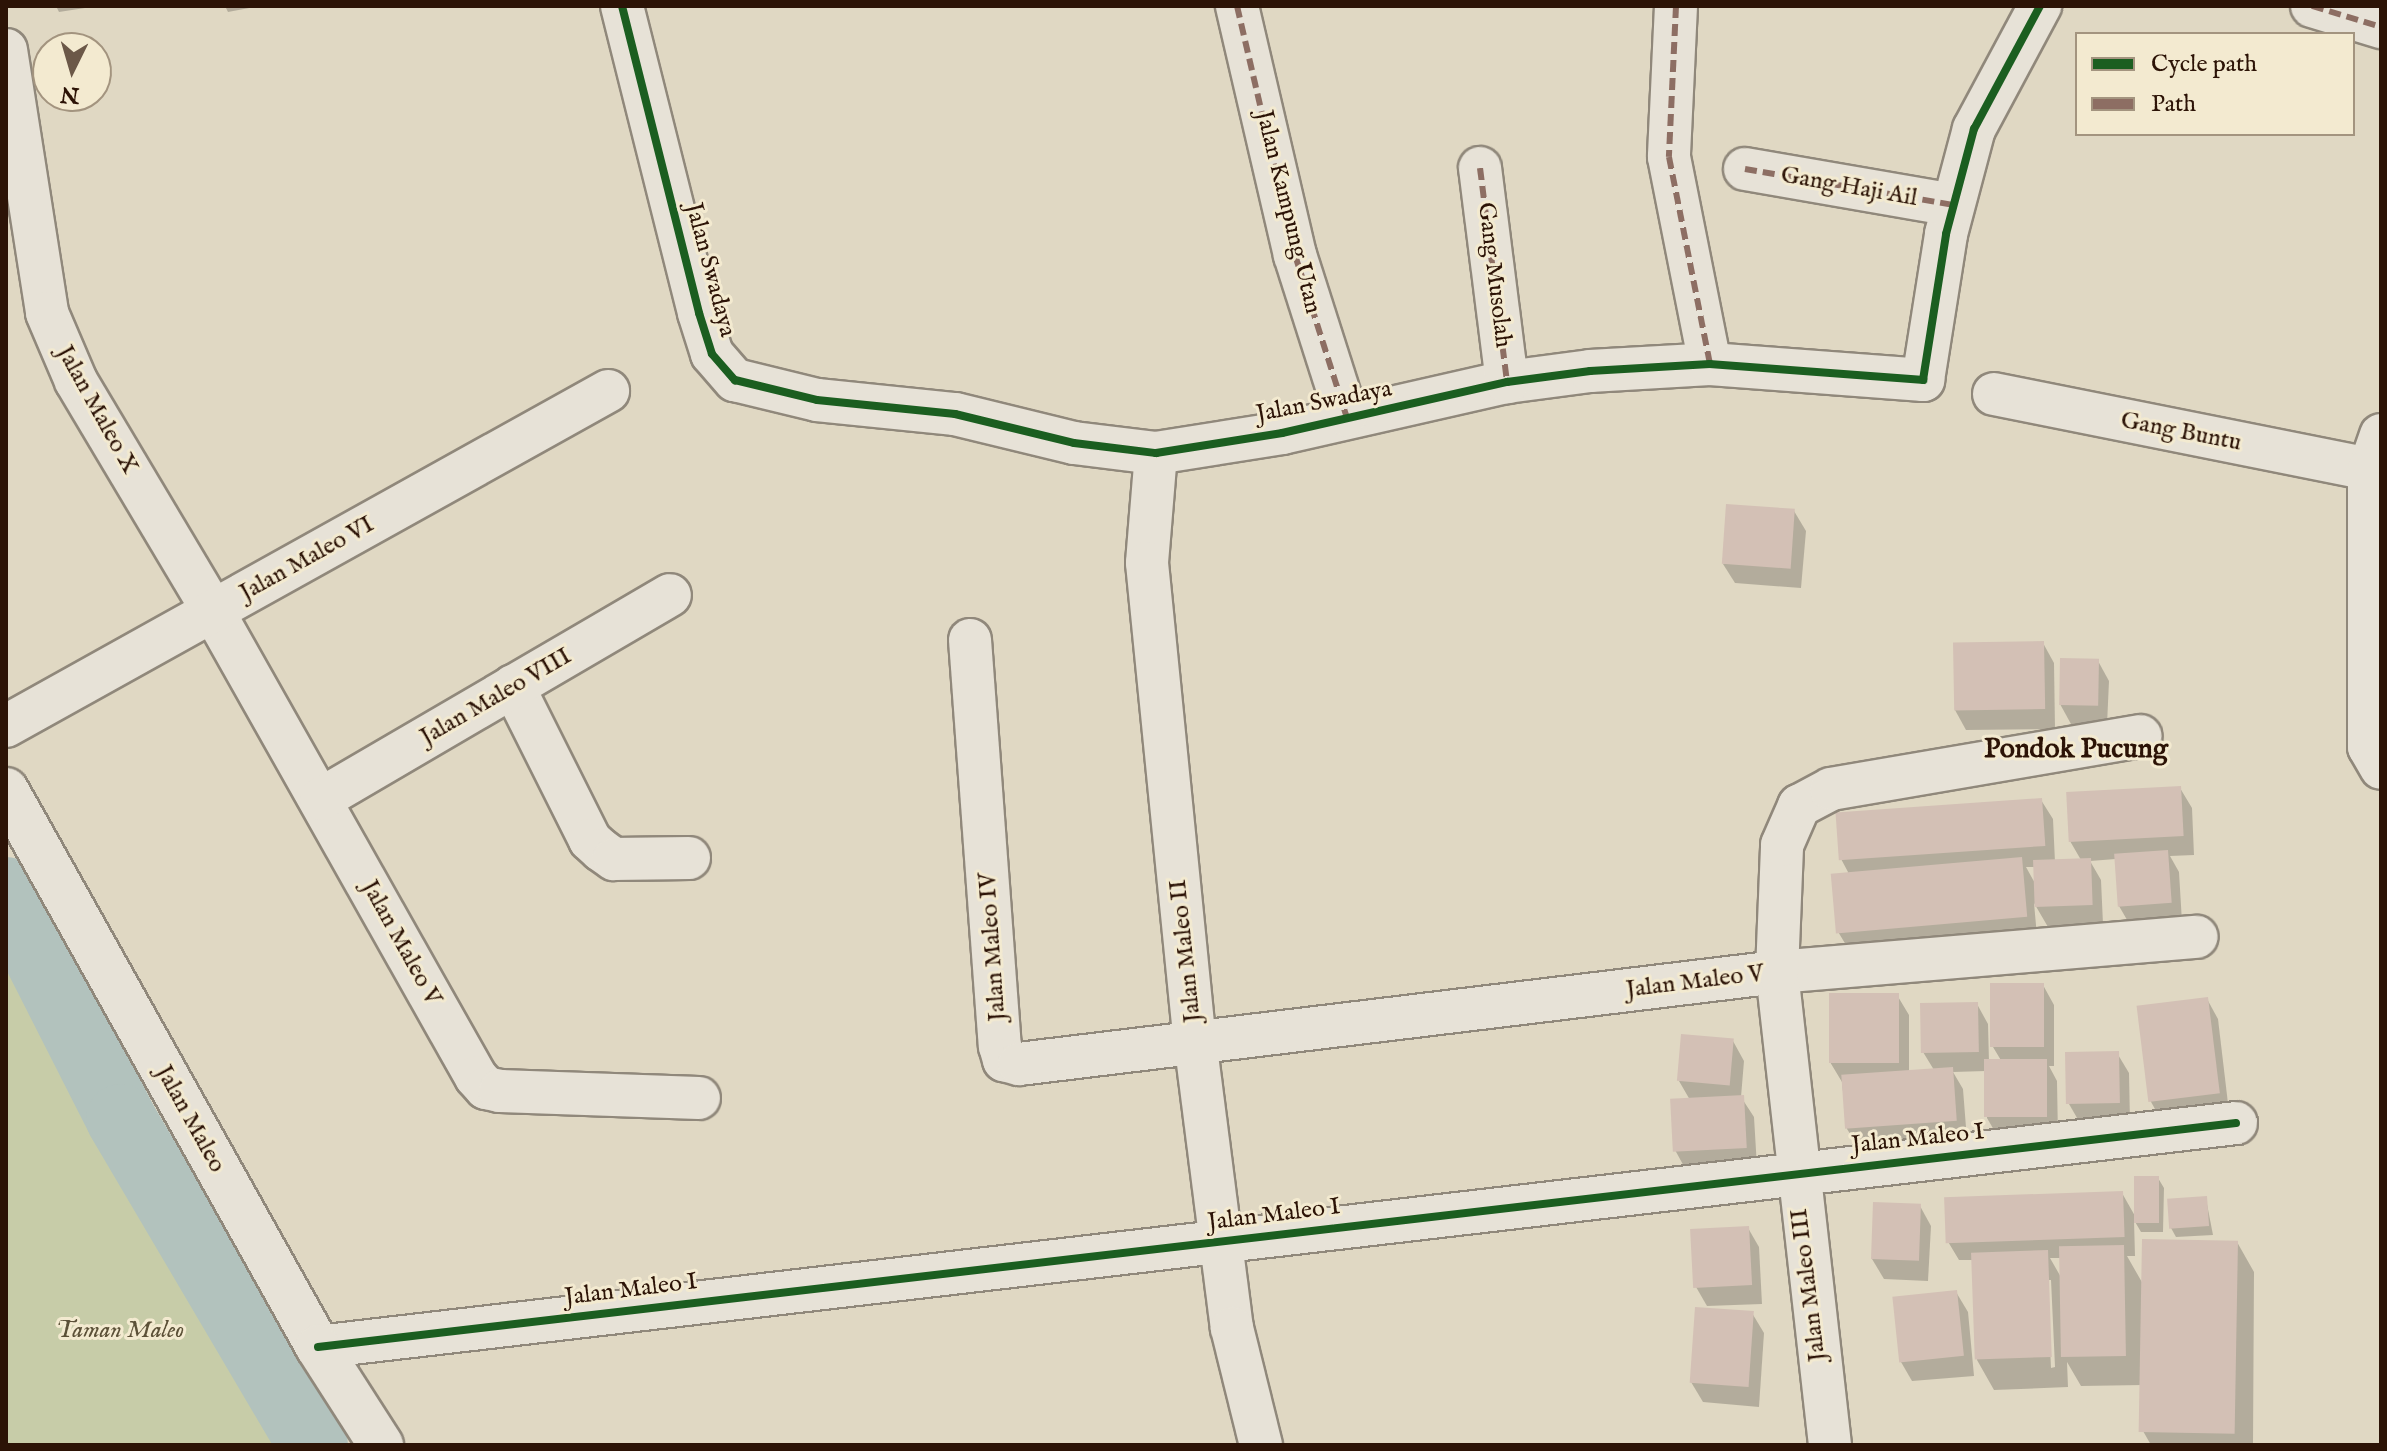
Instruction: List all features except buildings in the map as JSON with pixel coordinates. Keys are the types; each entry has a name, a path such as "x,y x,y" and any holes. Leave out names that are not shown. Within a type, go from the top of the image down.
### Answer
{"street":[{"name":"Jalan Swadaya","path":"622,6 699,313 712,354 735,380 817,400 942,412 1074,443 1156,453 1282,433 1346,415 1507,382 1710,364 1923,380 1953,205 1974,129 2040,6"},
{"name":"Jalan Kampung Utan","path":"1237,6 1295,255 1346,415"},
{"path":"1676,6 1669,91 1670,169 1710,364"},
{"path":"2312,6 2381,27"},
{"name":"Jalan Maleo X","path":"6,50 47,313 76,381 213,611"},
{"name":"Gang Musolah","path":"1480,168 1507,382"},
{"name":"Gang Haji Ail","path":"1745,169 1953,205"},
{"name":"Jalan Maleo VI","path":"6,726 608,391"},
{"name":"Gang Buntu","path":"1994,394 2375,452"},
{"path":"2375,452 2369,747 2381,768"},
{"name":"Jalan Maleo II","path":"1156,453 1147,563 1195,1040 1232,1328 1261,1445"},
{"name":"Jalan Maleo VIII","path":"321,799 670,595"},
{"name":"Jalan Maleo V","path":"213,611 486,1088 699,1098"},
{"name":"Jalan Maleo IV","path":"970,640 1004,1060 1019,1064 1195,1040"},
{"path":"513,686 590,840 614,859 689,858"},
{"name":"Jalan Maleo III","path":"1830,1445 1796,1173 1777,972 1782,845 1799,806 1831,789 2140,736"},
{"name":"Jalan Maleo","path":"6,790 318,1347 381,1445"},
{"name":"Jalan Maleo V","path":"1195,1040 1777,972 2197,937"},
{"name":"Jalan Maleo I","path":"318,1347 2236,1123"}],"green space":[{"name":"Taman Maleo","path":"6,888 315,1445 6,1445"}],"waterway":[{"path":"6,892 121,1119 313,1445"}],"marked path":[{"path":"1237,6 1295,255 1346,415"},
{"path":"1676,6 1669,157 1710,364"},
{"path":"2312,6 2381,27"},
{"path":"1480,168 1507,382"},
{"path":"1745,169 1953,205"}],"cycle path":[{"path":"622,6 699,313 712,354 735,380 817,400 955,414 1074,443 1156,453 1282,433 1507,382 1590,371 1710,364 1923,380 1946,234 1974,129 2040,6"},
{"path":"318,1347 2236,1123"}],"district":[{"name":"Pondok Pucung","path":"2076,750"}]}
